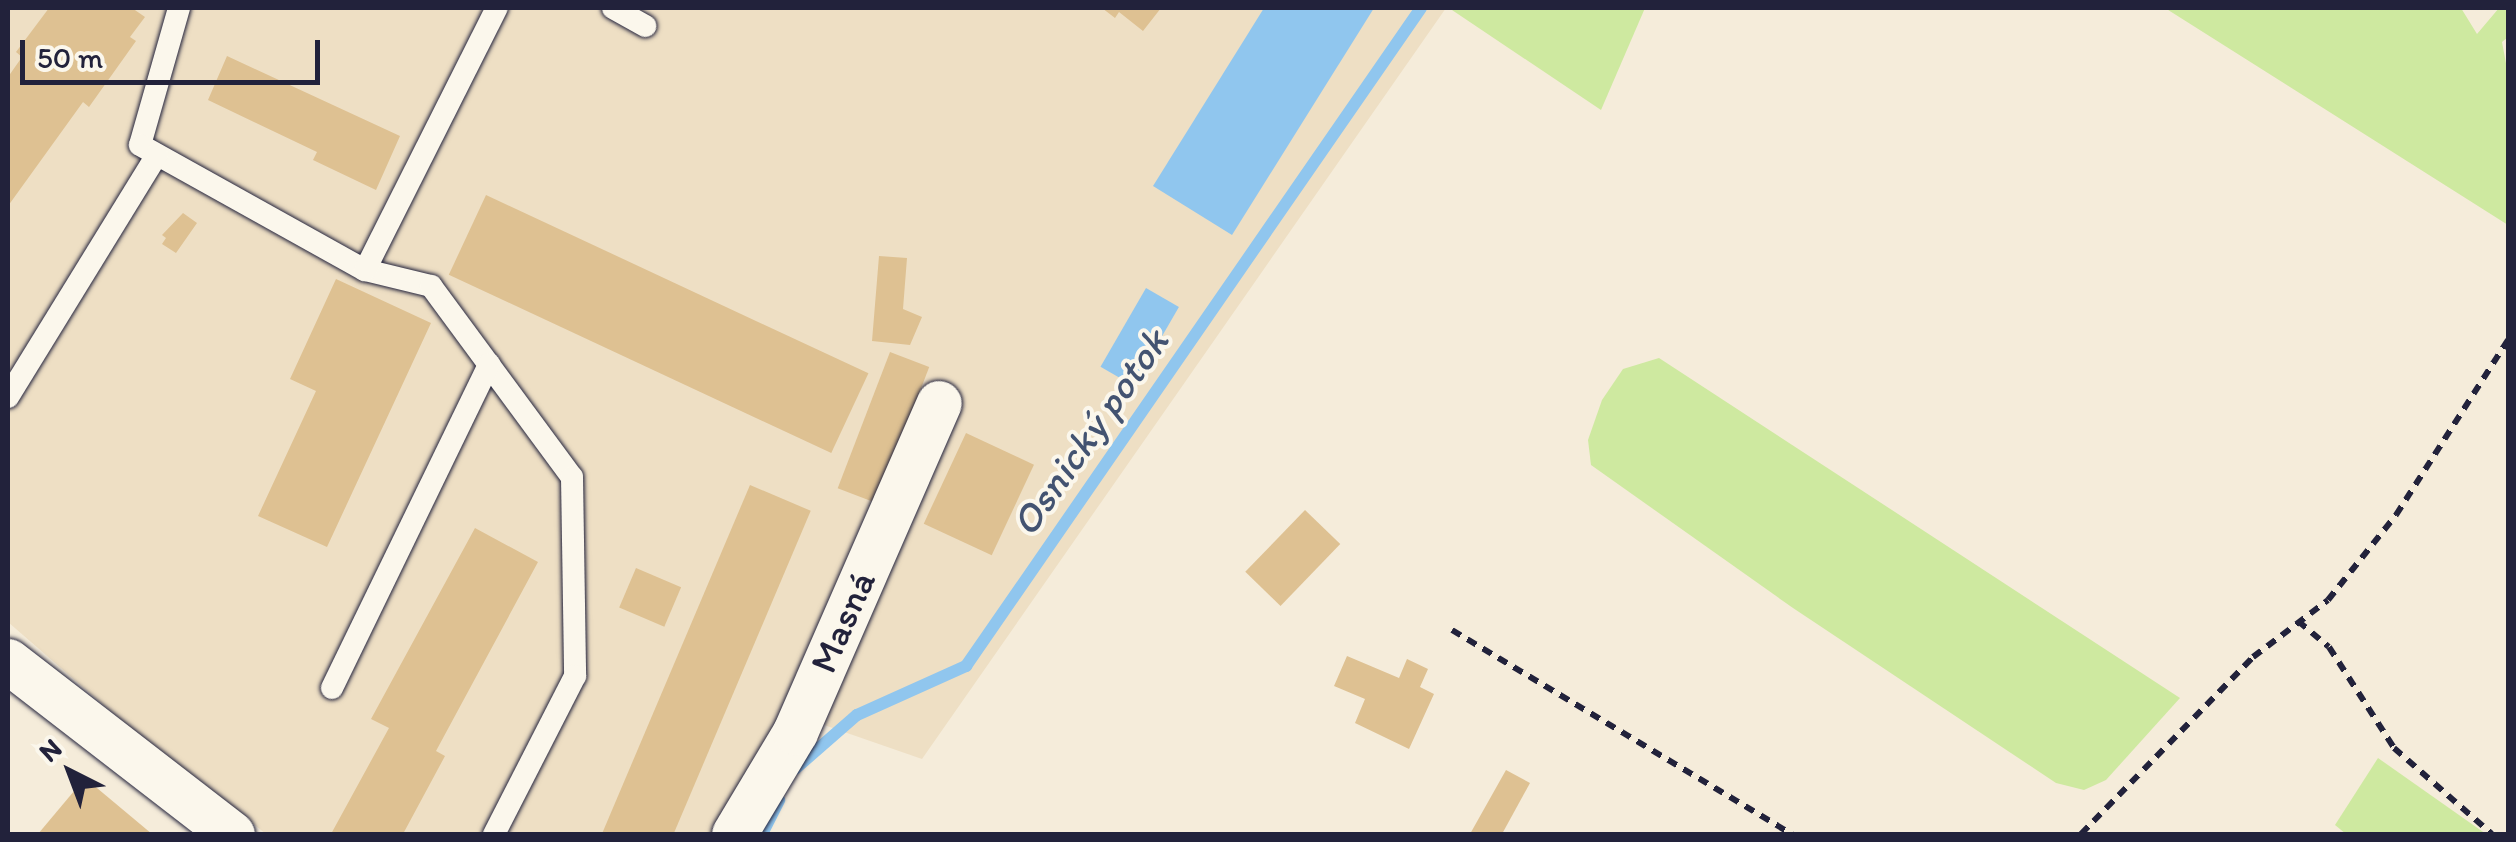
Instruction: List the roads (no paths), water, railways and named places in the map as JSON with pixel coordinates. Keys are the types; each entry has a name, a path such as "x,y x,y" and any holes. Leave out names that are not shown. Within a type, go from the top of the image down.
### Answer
{"street":[{"name":"Masná","path":"734,834 796,732 939,402"},
{"path":"8,661 232,834"}],"lane":[{"path":"179,8 140,145 365,270 431,286 572,476 575,676 494,834"},
{"path":"365,270 497,8"},
{"path":"613,8 644,26"},
{"path":"8,397 157,155"},
{"path":"332,688 489,364"}],"water":[{"path":"1264,8 1374,8 1232,235 1153,186"},
{"path":"1146,288 1179,307 1133,386 1100,367"}],"waterway":[{"name":"Osnický potok","path":"795,769 857,715 966,666 1421,8"},
{"name":"Osnický potok","path":"762,834 779,800"}]}
